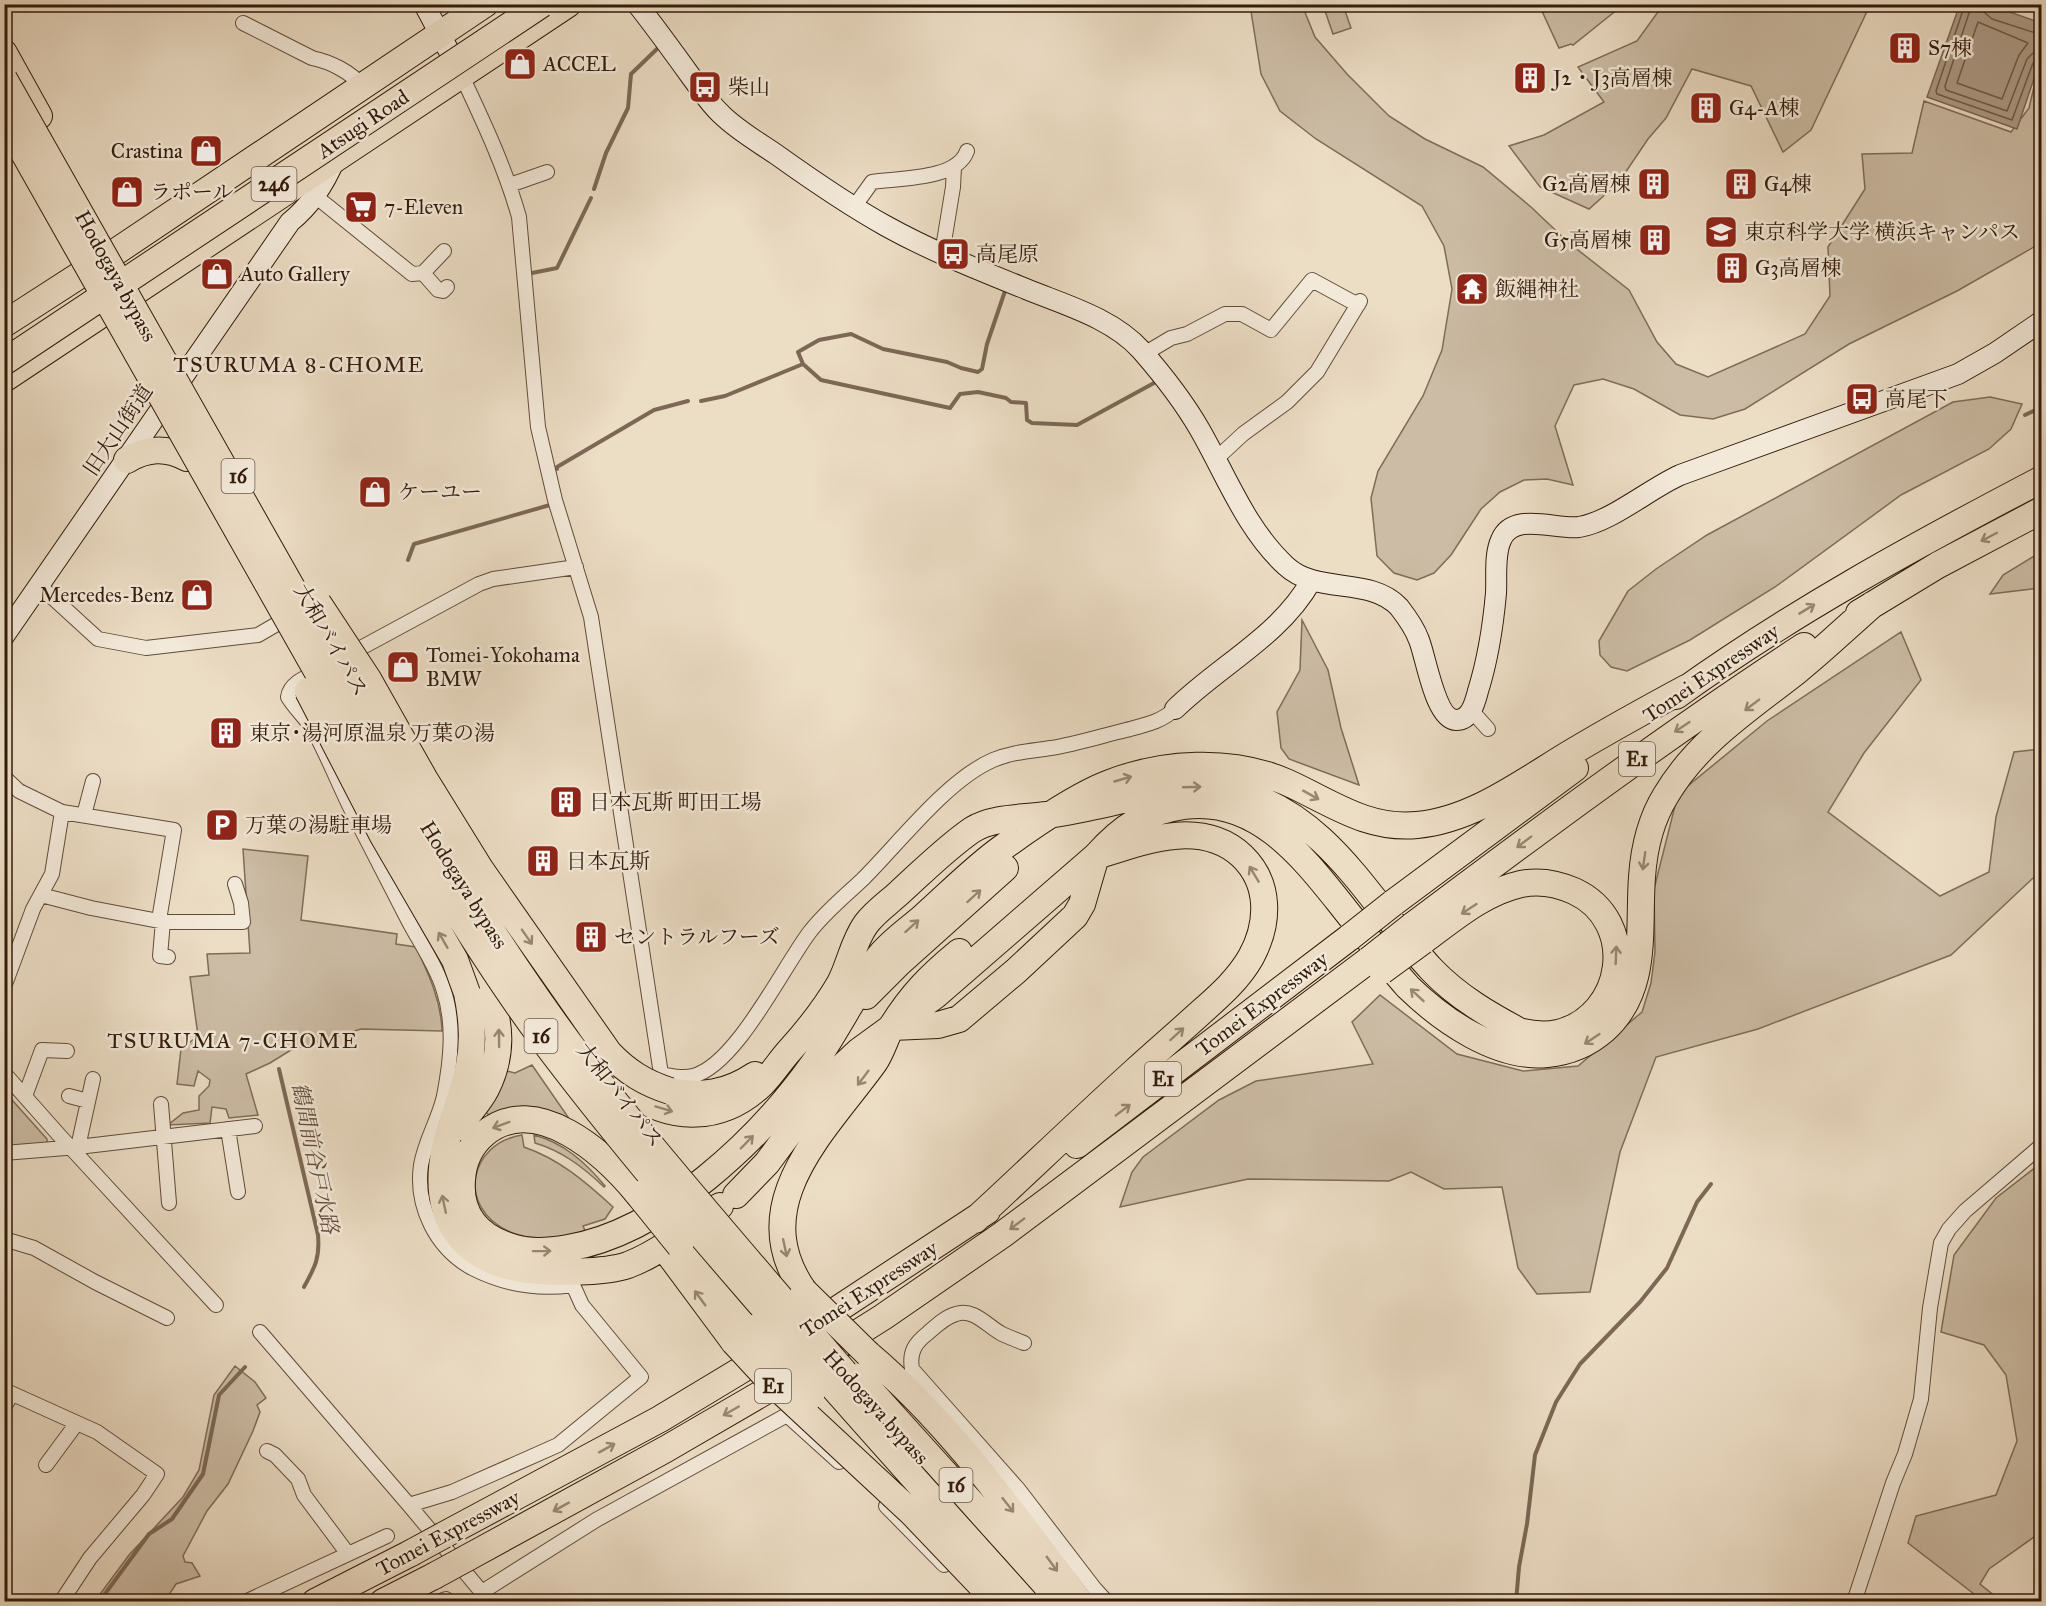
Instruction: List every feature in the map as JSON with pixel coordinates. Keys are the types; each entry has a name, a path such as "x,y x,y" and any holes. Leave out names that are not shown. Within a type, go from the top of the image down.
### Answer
{"highway":[{"path":"10,320 158,224 485,4"},
{"name":"Atsugi Road","path":"4,341 510,4"},
{"name":"Atsugi Road","path":"4,362 542,4"},
{"path":"4,379 568,4"},
{"name":"大和バイパス","path":"4,53 307,600 472,884 523,964 608,1082 678,1168 725,1206 797,1295 860,1361 1061,1602"},
{"name":"Hodogaya bypass","path":"4,79 437,844 489,927 550,1016 603,1087 712,1219 845,1373 1052,1602"},
{"name":"Hodogaya bypass","path":"4,118 192,459 421,855 474,940 534,1028 588,1099 698,1232 828,1383 1025,1602"},
{"name":"16","path":"4,138 104,314 161,403"},
{"path":"158,224 159,237 172,258 184,261"},
{"path":"10,320 35,322 43,326 49,338 49,349 46,352"},
{"path":"127,460 141,453 161,450 178,453 192,459 383,836 454,960 467,993 472,1027 470,1064 445,1147 441,1185 443,1205 448,1220 457,1235 472,1250 512,1268 612,1270 630,1264 725,1206 767,1163 810,1105 859,1051 892,1027 938,1025 959,1019 1016,971 1075,916 1082,904 1096,856 1113,837 1128,825 1147,815 1172,808 1193,805 1234,810 1267,826 1298,852 1395,973 1422,1001 1464,1031 1517,1053 1537,1055 1559,1053 1579,1047 1598,1036 1613,1022 1626,1004 1634,982 1639,958 1642,876 1646,845 1653,822 1674,782 1694,757 1726,725 1798,670 1872,605"},
{"name":"大和バイパス","path":"192,459 461,933 582,1104 639,1194 749,1330 816,1392 890,1468 1001,1598"},
{"name":"Tomei Expressway","path":"315,1602 594,1455 732,1376 851,1302 975,1220 1524,805 1688,687 1794,616 1869,572 2042,479"},
{"path":"233,483 318,602 368,679 424,778 481,870 609,1053 626,1070 646,1083 670,1091 702,1095 746,1081 788,1052 899,963 1012,861 1053,814"},
{"name":"Tomei Expressway","path":"383,1602 725,1415 883,1317 1002,1235 1231,1063 1374,966 1574,804 1670,735 1750,681 1938,565 2042,510"},
{"path":"848,980 873,951 999,850 1053,814 1110,782 1164,769 1218,766 1244,768 1289,783 1347,814 1368,821 1411,826 1432,824 1460,815 1508,791 1688,687"},
{"path":"639,1194 557,1128 540,1121 523,1119 493,1127 480,1137 472,1147 463,1168 461,1183 466,1214 484,1234 516,1249 553,1250 596,1241 652,1216 718,1168 773,1116 816,1059 831,1016 848,980 859,935 868,921 974,829 990,822 1111,804 1140,794 1174,787 1215,787 1237,791 1298,819 1348,865 1418,954 1456,992 1476,1007 1521,1032 1557,1033 1575,1027 1600,1008 1615,975 1617,944 1606,918 1583,895 1558,884 1537,882 1500,891 1417,933"},
{"path":"797,1295 784,1245 783,1221 788,1191 807,1153 876,1060 892,1027 917,990 929,977 1041,879 1058,868 1163,837 1188,834 1210,837 1230,847 1244,858 1252,869 1260,882 1264,900 1265,916 1262,930 1241,973 1222,994 1134,1072 975,1220"},
{"path":"442,1166 450,1142 485,1092 495,1071 499,1052 500,1035 497,1018 482,975 461,933"},
{"path":"831,1016 873,951"},
{"path":"523,964 613,1077 630,1092 656,1107 686,1114 701,1114 727,1108 762,1084 788,1052"},
{"path":"555,1270 597,1262 621,1254 677,1222 755,1160 810,1105"},
{"path":"680,1245 749,1330 770,1381 1001,1598"},
{"path":"860,1361 890,1373 936,1420 981,1470 1080,1602"}],"street":[{"path":"424,4 486,127 510,185 519,217 538,427 555,500 591,617 661,1074 684,1078 695,1076 718,1060 743,1034 808,934 823,916 963,778 1000,757 1070,744 1152,723 1166,717 1197,688 1289,614 1311,581"},
{"path":"637,4 720,113 827,190 886,227 942,254 1113,327 1133,342 1191,416 1234,496 1274,554 1287,568 1311,581 1367,590 1389,598 1400,609 1418,636 1438,703 1444,713 1457,720 1471,710 1488,655 1494,616 1499,544 1504,533 1510,529 1532,524 1565,527 1595,523 1607,518 1662,483 1690,471 1958,374 1981,362 2042,321"},
{"path":"243,23 312,58 322,60 351,74 363,87"},
{"path":"854,207 872,182 945,171 962,160 967,151"},
{"name":"旧大山街道","path":"4,636 127,460 161,403 183,378 290,222 299,215 328,177 335,159"},
{"path":"942,254 954,167"},
{"path":"510,185 547,172"},
{"path":"283,194 294,205 290,222"},
{"path":"314,195 413,277 438,290 442,291 447,288"},
{"path":"413,277 444,251"},
{"path":"1144,354 1171,338 1187,334 1225,314 1242,314 1271,330 1312,280 1359,303 1317,372 1287,402 1243,434 1215,460"},
{"path":"409,1504 452,1492 558,1445 641,1377 582,1305 573,1285 547,1288 511,1283 485,1275 450,1253 431,1226 423,1206 420,1186 421,1165 445,1088 451,1038 448,1004 436,970 352,811 324,750 313,730 288,697 290,689 295,684 479,584 494,579 576,567"},
{"path":"40,586 98,639 146,648 258,635 282,621"},
{"path":"1471,710 1488,729"},
{"path":"4,777 19,791 62,812 174,830 161,921 160,956 168,957"},
{"path":"84,815 93,781"},
{"path":"4,987 33,909 52,874 62,812"},
{"path":"41,895 90,908 161,921 243,922 241,903 235,884"},
{"path":"25,1096 42,1050 67,1052"},
{"path":"4,1073 216,1305"},
{"path":"74,1147 93,1079"},
{"path":"69,1096 88,1101"},
{"path":"161,1104 162,1137 170,1203"},
{"path":"4,1153 255,1126"},
{"path":"228,1130 238,1192"},
{"path":"1854,1602 1893,1483 1905,1454 1921,1399 1932,1297 1941,1243 1949,1229 1965,1211 2042,1145"},
{"path":"4,1239 34,1248 167,1318"},
{"path":"1024,1343 1000,1333 974,1315 963,1312 949,1317 917,1341 910,1361 916,1374 1019,1490 1107,1602"},
{"path":"260,1332 486,1597 596,1520 787,1414 885,1504 976,1598 986,1600 1001,1598"},
{"path":"4,1407 8,1392 97,1432 157,1474 143,1495 90,1558 61,1602"},
{"path":"46,1465 77,1423"},
{"path":"278,1453 298,1479 304,1495 348,1554"},
{"path":"245,1602 387,1536"},
{"path":"438,1602 446,1599 452,1602"}],"shaded area":[{"path":"1543,4 1623,5 1573,45 1559,48 1541,9"},
{"path":"1250,5 1302,5 1315,37 1347,74 1389,116 1425,139 1483,167 1531,207 1569,243 1629,290 1657,342 1676,364 1708,377 1805,334 1830,296 1828,247 1865,189 1862,154 1912,153 1924,101 2011,132 2029,108 2041,57 2041,243 1957,291 1849,344 1745,409 1713,419 1680,415 1634,389 1603,379 1574,385 1555,426 1573,485 1547,479 1524,480 1500,492 1481,509 1451,555 1434,573 1417,580 1394,573 1377,556 1371,498 1378,471 1423,396 1442,350 1452,289 1444,246 1422,206 1316,139 1280,111 1261,74"},
{"path":"1323,5 1343,5 1351,28 1333,34"},
{"path":"1663,5 1870,5 1811,130 1783,152 1751,86 1692,69 1666,118 1648,139 1619,182 1589,209 1540,187 1509,146 1544,135 1604,102 1578,67 1637,41"},
{"path":"1990,397 2022,404 2011,429 1989,449 1901,495 1775,587 1690,640 1627,671 1611,667 1600,655 1599,641 1628,591 1707,535 1953,402"},
{"path":"2041,552 2041,588 1990,594 2003,575"},
{"path":"1302,620 1328,670 1341,728 1359,785 1289,759 1281,748 1277,712 1300,670"},
{"path":"1901,632 1921,680 1864,753 1828,812 1940,896 1989,872 1996,817 2014,752 2041,749 2041,873 1951,955 1758,1029 1656,1057 1620,1152 1590,1292 1537,1294 1518,1268 1502,1187 1444,1189 1411,1172 1389,1181 1248,1179 1120,1207 1132,1172 1143,1157 1219,1100 1256,1081 1373,1064 1352,1022 1380,995 1457,1054 1523,1071 1578,1066 1642,1012 1651,983 1655,952 1654,889 1678,794 1767,721"},
{"path":"243,849 308,856 301,920 397,934 396,944 416,947 437,998 442,1031 361,1029 291,1050 246,1074 258,1115 229,1118 226,1109 212,1107 210,1123 168,1125 183,1113 199,1110 199,1096 209,1086 210,1080 198,1071 194,1086 177,1084 181,1049 198,1036 190,977 209,975 207,954 250,953"},
{"path":"532,1065 568,1117 564,1118 536,1108 508,1109 489,1115 482,1109 503,1070 515,1073"},
{"path":"4,1091 47,1139 47,1144 5,1148"},
{"path":"522,1135 524,1147 549,1158 571,1172 613,1207 605,1219 583,1226 586,1233 547,1238 517,1235 492,1220 481,1207 476,1192 476,1177 480,1163 490,1150 504,1141"},
{"path":"534,1135 555,1143 573,1154 605,1186 563,1155 535,1143"},
{"path":"2041,1163 2041,1532 1989,1569 1980,1584 2001,1601 1972,1601 1974,1594 1908,1543 1916,1516 1996,1495 2017,1441 2006,1375 1984,1345 1941,1332 1954,1255 1996,1198"},
{"path":"235,1366 255,1382 266,1398 257,1405 260,1412 228,1484 207,1511 183,1556 185,1562 192,1563 200,1576 176,1584 165,1601 95,1601 129,1555 183,1497 199,1470 214,1395"}],"water":[{"path":"1960,4 1990,5 2041,23 2041,58 2017,129 1927,97"}],"waterway":[{"path":"594,189 606,153 628,108 631,74 659,47"},
{"path":"532,273 557,268 591,198"},
{"path":"1005,291 987,344 982,369 978,372 947,362 883,349 851,334 819,340 798,352 803,364 821,380 950,408 960,394 978,392 1006,398 1011,402 1026,403 1027,420 1032,423 1077,425 1154,383"},
{"path":"701,401 725,396 803,364"},
{"path":"557,469 654,410 688,401"},
{"path":"2025,415 2042,407"},
{"name":"鶴間前谷戸水路","path":"408,560 414,544 550,505"},
{"name":"鶴間前谷戸水路","path":"279,1069 318,1235 316,1262 304,1287"},
{"path":"1516,1602 1535,1455 1556,1402 1580,1364 1640,1302 1667,1268 1697,1202 1711,1184"},
{"name":"鶴間前谷戸水路","path":"99,1602 149,1534 172,1519 203,1474 219,1395 245,1367"}],"place":[{"name":"S7棟","path":"1905,48"},
{"name":"ACCEL","path":"520,64"},
{"name":"J2・J3高層棟","path":"1530,78"},
{"name":"柴山","path":"705,87"},
{"name":"G4-A棟","path":"1706,108"},
{"name":"Crastina","path":"206,151"},
{"name":"G2高層棟","path":"1654,184"},
{"name":"G4棟","path":"1741,184"},
{"name":"ラポール","path":"127,192"},
{"name":"7-Eleven","path":"361,207"},
{"name":"東京科学大学 横浜キャンパス","path":"1721,232"},
{"name":"G5高層棟","path":"1655,240"},
{"name":"高尾原","path":"953,254"},
{"name":"G3高層棟","path":"1732,268"},
{"name":"Auto Gallery","path":"217,274"},
{"name":"飯縄神社","path":"1472,289"},
{"name":"高尾下","path":"1862,399"},
{"name":"ケーユー","path":"375,492"},
{"name":"Mercedes-Benz","path":"197,595"},
{"name":"Tomei-Yokohama BMW","path":"403,667"},
{"name":"東京･湯河原温泉 万葉の湯","path":"226,733"},
{"name":"日本瓦斯 町田工場","path":"566,802"},
{"name":"万葉の湯駐車場","path":"222,825"},
{"name":"日本瓦斯","path":"543,861"},
{"name":"セントラルフーズ","path":"591,937"}],"district":[{"name":"TSURUMA 8-CHOME","path":"299,364"},
{"name":"TSURUMA 7-CHOME","path":"233,1040"}]}
